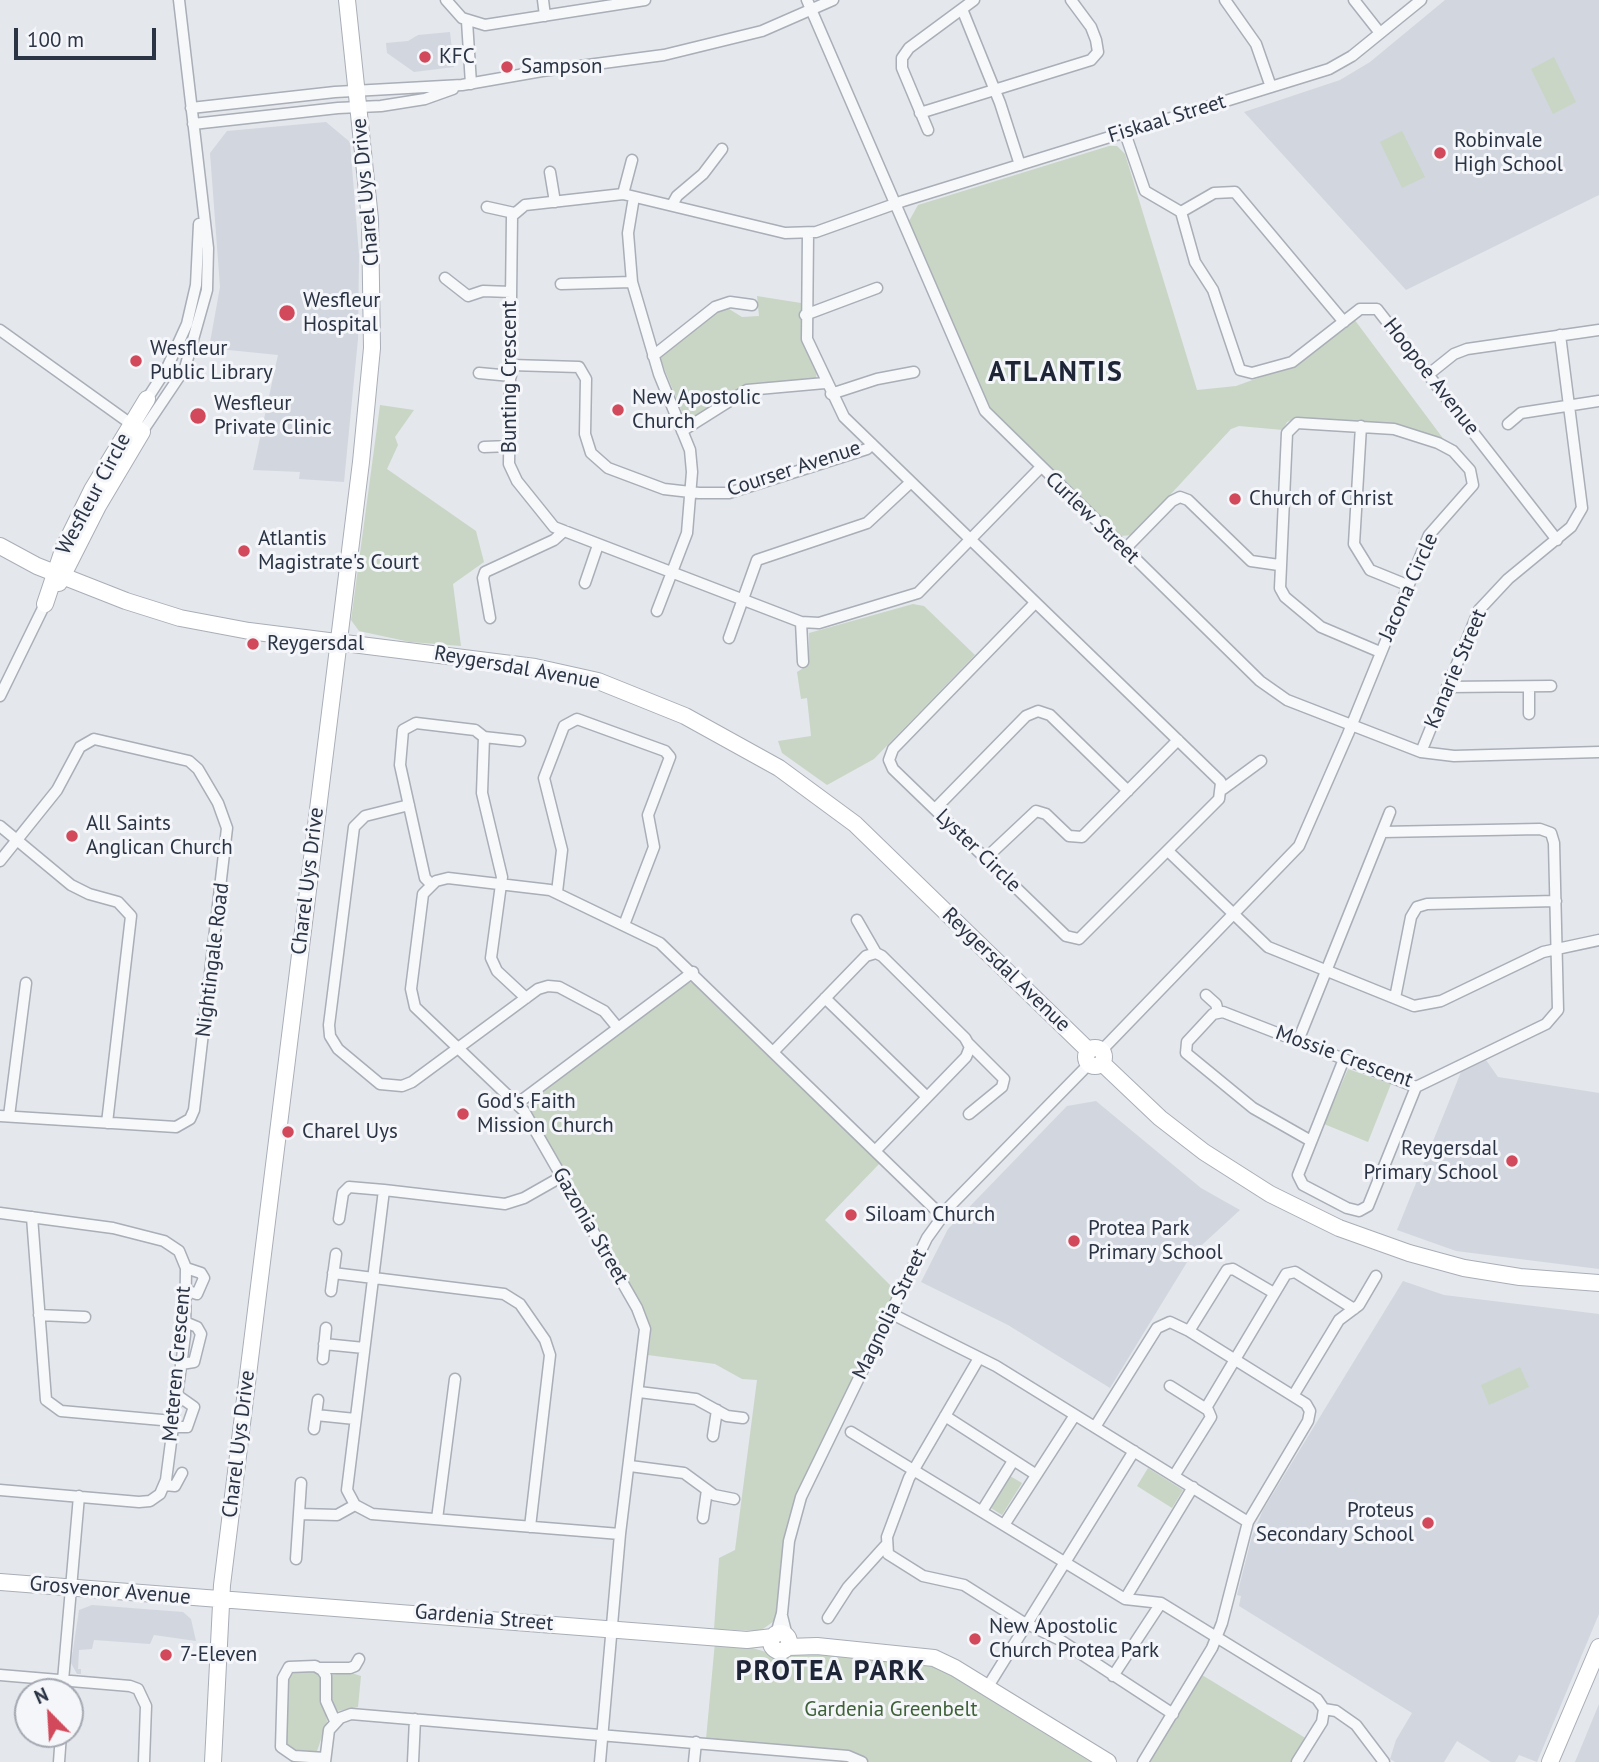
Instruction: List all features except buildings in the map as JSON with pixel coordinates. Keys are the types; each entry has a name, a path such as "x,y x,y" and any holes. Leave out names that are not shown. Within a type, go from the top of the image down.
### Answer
{"main road":[{"name":"Charel Uys Drive","path":"212,1762 221,1599 339,642 372,348 372,257 347,0"},
{"name":"Wesfleur Circle","path":"45,604 64,572 92,490 137,428 147,400"},
{"name":"Reygersdal Avenue","path":"0,534 64,572"},
{"name":"Reygersdal Avenue","path":"0,546 126,601 180,618 225,627 480,658 589,678 660,705 721,734 790,775 865,832 1160,1118 1204,1152 1270,1194 1328,1223 1409,1253 1464,1268 1520,1277 1599,1283"},
{"name":"Grosvenor Avenue","path":"0,1582 221,1599"},
{"name":"Gardenia Street","path":"221,1599 747,1640 781,1640 923,1656 955,1668 1108,1762"},
{"path":"1550,1762 1599,1647"}],"street":[{"name":"Wesfleur Circle","path":"0,330 137,428 185,368 204,304 208,248 179,0"},
{"path":"446,0 467,21 485,25 645,0"},
{"path":"543,0 545,16"},
{"path":"193,124 688,51 762,31 809,5 833,0"},
{"path":"928,130 902,68 902,58 909,48 974,0"},
{"path":"920,113 1081,65 1094,57 1098,47 1091,27 1071,0"},
{"path":"1225,0 1256,44 1271,87"},
{"path":"1354,0 1380,33"},
{"name":"Fiskaal Street","path":"894,204 1337,65 1421,0"},
{"name":"Curlew Street","path":"809,5 980,403 1000,428 1040,468 1266,686 1287,700 1421,752 1454,756 1599,752"},
{"path":"962,9 995,90 1020,165"},
{"path":"466,85 467,21"},
{"path":"191,108 358,99"},
{"path":"1125,132 1145,191 1181,212 1220,191 1235,192 1344,322"},
{"path":"672,205 677,196 703,174 722,149"},
{"path":"632,160 628,233 632,282 653,356 692,460 687,533 657,611"},
{"path":"550,172 555,202"},
{"path":"488,206 514,213 526,205 629,195 785,233 808,233 894,204"},
{"name":"Wesfleur Circle","path":"147,400 176,349 193,302 201,204"},
{"name":"Hoopoe Avenue","path":"1181,212 1195,262 1213,290 1236,364 1243,372 1252,373 1292,362 1360,309 1377,309 1557,540"},
{"name":"Bunting Crescent","path":"514,213 510,224 509,464 517,481 554,527 801,622 823,622 913,596 972,540 1040,468"},
{"path":"808,233 805,315 807,339 844,417 1220,780 1223,789"},
{"path":"445,278 468,296 483,291 511,292"},
{"path":"561,284 632,282"},
{"path":"805,315 877,288"},
{"path":"653,356 715,307 730,302 752,305"},
{"path":"1429,374 1462,350 1599,330"},
{"name":"Kanarie Street","path":"1421,752 1471,627 1485,603 1508,579 1572,527 1582,508 1560,335"},
{"name":"Courser Avenue","path":"511,370 579,367 586,379 586,442 594,458 608,468 664,489 729,493 867,449 872,444"},
{"path":"479,373 511,370"},
{"path":"682,431 747,390 828,388 914,372"},
{"path":"1508,424 1518,414 1599,401"},
{"name":"Jacona Circle","path":"1351,726 1429,535 1452,506 1470,490 1473,477 1446,446 1405,431 1300,423 1289,428 1279,584 1285,597 1321,627 1380,652"},
{"path":"1361,426 1354,544 1370,570 1407,585"},
{"path":"484,447 510,446"},
{"path":"729,638 752,568 760,557 867,523 911,482"},
{"path":"1125,549 1171,501 1180,497 1188,500 1251,561 1279,565"},
{"path":"490,618 483,578 485,572 554,540 564,531"},
{"path":"585,583 598,545"},
{"name":"Lyster Circle","path":"1035,603 889,754 891,767 1066,936 1075,939 1086,935 1219,799 1223,789 1261,761"},
{"path":"0,696 45,604"},
{"path":"801,622 803,663"},
{"path":"1447,687 1551,686"},
{"path":"1529,687 1529,714"},
{"path":"935,809 1026,716 1038,711 1050,715 1128,791"},
{"path":"558,892 562,850 544,778 566,723 580,719 666,751 669,760 647,818 654,847 624,925"},
{"path":"520,741 484,737 475,730 416,723 407,726 402,733 399,757 425,878 431,884 447,877 558,892 660,943 943,1216"},
{"name":"Magnolia Street","path":"781,1640 789,1541 796,1511 927,1238 943,1216 1299,846 1351,726"},
{"path":"484,737 482,793 502,877 491,958 497,971 526,998"},
{"name":"Nightingale Road","path":"0,861 57,790 80,747 94,739 189,761 198,769 222,811 227,844 192,1115 187,1123 176,1127 5,1116"},
{"path":"986,858 1031,812 1043,812 1069,836 1079,838 1178,740"},
{"path":"409,805 365,816 354,827 330,1036 338,1049 374,1080 393,1087 412,1082 543,987 559,987 604,1011 618,1028"},
{"path":"1298,1041 1390,812"},
{"path":"0,826 77,889 118,902 131,916 107,1123"},
{"name":"Mossie Crescent","path":"1218,1012 1416,1087 1552,1020 1559,1005 1556,901 1554,839 1546,830 1382,832"},
{"path":"1168,851 1268,947 1414,1006 1433,1004 1557,947 1599,940"},
{"name":"Gazonia Street","path":"431,884 421,899 411,995 418,1013 518,1103 641,1315 646,1336 620,1534 600,1762"},
{"path":"1395,998 1411,917 1417,907 1427,904 1556,901"},
{"path":"857,920 876,953 1004,1079 1002,1087 969,1114"},
{"path":"774,1051 866,956 876,953"},
{"path":"518,1103 693,972"},
{"path":"5,1116 26,983"},
{"path":"1206,995 1216,1004 1218,1012 1187,1042 1185,1053 1253,1108 1311,1141"},
{"path":"825,998 927,1097"},
{"path":"876,1150 966,1057 969,1044"},
{"path":"1344,1059 1298,1175 1300,1182 1336,1203 1356,1210 1365,1209 1416,1087"},
{"path":"339,1219 346,1188 505,1204 524,1198 561,1177"},
{"path":"384,1190 346,1484 355,1506 372,1514 620,1534"},
{"name":"Meteren Crescent","path":"0,1213 113,1228 164,1241 179,1251 186,1268 185,1322 165,1485"},
{"path":"32,1217 44,1392 52,1407 61,1411 187,1427 194,1408 177,1395"},
{"path":"331,1291 336,1254"},
{"path":"185,1290 197,1294 204,1278 201,1273 186,1268"},
{"path":"1189,1331 1227,1270 1233,1269 1274,1293"},
{"path":"1206,1408 1284,1276 1293,1272 1354,1308"},
{"path":"334,1273 509,1296 520,1304 545,1340 550,1361 530,1527"},
{"path":"1293,1396 1339,1321 1354,1308 1376,1276"},
{"path":"890,1313 979,1357 1248,1522"},
{"path":"39,1315 85,1317"},
{"path":"181,1364 194,1362 201,1334 197,1327 185,1322"},
{"path":"1095,1427 1157,1328 1170,1322 1189,1331 1306,1404 1310,1418 1248,1522 1217,1637 1143,1762"},
{"path":"323,1359 326,1328"},
{"path":"324,1344 364,1348"},
{"path":"828,1618 848,1587 885,1546 913,1469 979,1357"},
{"path":"437,1519 455,1379"},
{"path":"1170,1387 1206,1408 1211,1414 1211,1420 1174,1476"},
{"path":"639,1392 696,1399 727,1416 743,1418"},
{"path":"314,1429 318,1400"},
{"path":"713,1436 717,1410"},
{"path":"316,1415 355,1419"},
{"path":"1004,1525 1075,1415"},
{"path":"945,1416 1035,1474"},
{"path":"851,1432 1125,1599 1161,1603 1317,1699 1324,1709 1322,1722 1297,1762"},
{"path":"988,1688 1134,1451"},
{"path":"982,1511 1013,1461"},
{"path":"630,1466 684,1473 719,1497 734,1499"},
{"path":"0,1490 145,1502 158,1496 165,1485 175,1486 182,1473"},
{"path":"296,1559 301,1483"},
{"path":"1125,1599 1193,1488"},
{"path":"703,1518 707,1490"},
{"path":"63,1678 79,1496"},
{"path":"299,1514 337,1515 355,1506"},
{"path":"885,1546 891,1557 923,1576 964,1585 1027,1624 1060,1640 1173,1714"},
{"path":"1113,1676 1161,1603"},
{"path":"359,1659 350,1668 320,1668 297,1664 285,1672 281,1740 283,1750 290,1755 325,1760 327,1735 335,1721 351,1714 696,1742 785,1756 848,1756 862,1762"},
{"path":"320,1668 326,1676 326,1700 335,1721"},
{"path":"0,1675 38,1678"},
{"path":"84,1682 130,1686 141,1692 146,1706 144,1762"},
{"path":"1324,1709 1336,1711 1356,1725 1384,1762"},
{"path":"413,1762 415,1719"},
{"path":"694,1762 696,1742"}],"shaded area":[{"name":"Robinvale High School","path":"1445,0 1599,0 1599,195 1406,290 1244,112 1340,80 1370,62"},
{"path":"450,32 454,67 414,72 387,53 386,43 408,41 418,35"},
{"name":"Wesfleur Hospital","path":"326,122 350,142 359,255 358,339 344,482 299,479 300,472 253,470 278,355 209,348 220,287 210,153 227,131"},
{"name":"Reygersdal Primary School","path":"1486,1060 1498,1077 1599,1093 1599,1269 1456,1251 1397,1230 1461,1072"},
{"name":"Protea Park Primary School","path":"1096,1101 1201,1188 1240,1210 1192,1254 1110,1388 1008,1325 921,1282 948,1229 1067,1106"},
{"name":"Proteus Secondary School","path":"1403,1281 1444,1295 1599,1314 1599,1614 1537,1762 1519,1755 1515,1762 1491,1762 1457,1741 1444,1762 1395,1762 1390,1759 1396,1740 1412,1713 1239,1606 1241,1596 1237,1595 1252,1536 1263,1510"},
{"path":"92,1605 183,1612 191,1619 196,1641 154,1635 150,1644 94,1640 92,1649 79,1650 78,1669 81,1669 81,1674 77,1674 71,1663 79,1610"},
{"path":"1599,1704 1599,1762 1575,1762"}],"green space":[{"path":"1554,57 1576,102 1553,114 1531,69"},
{"path":"1402,131 1425,177 1402,188 1380,142"},
{"path":"1109,146 1117,146 1125,154 1197,390 1236,386 1291,366 1311,355 1354,319 1445,441 1395,424 1296,418 1287,422 1283,430 1239,426 1231,429 1133,535 1120,536 988,405 909,221 918,205"},
{"path":"757,296 801,303 802,339 817,371 816,378 812,381 751,383 686,422 659,356 716,310 726,307 742,317 759,316"},
{"path":"380,405 414,410 395,437 398,445 387,469 476,531 484,562 453,584 461,646 410,642 359,631 351,620"},
{"path":"913,604 924,606 975,655 874,759 827,785 782,753 778,741 811,736 807,698 801,699 797,672 805,667 809,656 809,633"},
{"path":"693,982 881,1162 825,1220 895,1290 796,1497 784,1545 777,1619 760,1631 714,1629 719,1558 735,1550 757,1380 742,1379 715,1364 648,1355 651,1334 646,1314 529,1111 533,1097 686,983"},
{"path":"1348,1069 1391,1084 1368,1142 1324,1124"},
{"path":"1520,1367 1529,1387 1489,1405 1481,1385"},
{"path":"1148,1468 1183,1490 1172,1508 1137,1486"},
{"path":"1010,1476 1022,1483 1002,1515 991,1508"},
{"name":"Gardenia Greenbelt","path":"715,1642 742,1645 780,1656 820,1651 933,1664 1098,1762 868,1762 856,1753 845,1750 706,1739"},
{"path":"315,1670 321,1674 327,1722 317,1751 292,1753 284,1742 287,1678 289,1672"},
{"path":"348,1672 361,1676 358,1707 338,1711 331,1706 331,1675"},
{"path":"1202,1675 1307,1739 1293,1762 1149,1762"}],"place":[{"name":"KFC","path":"425,57"},
{"name":"Sampson","path":"507,67"},
{"name":"Robinvale High School","path":"1440,153"},
{"name":"Wesfleur Hospital","path":"287,313"},
{"name":"Wesfleur Public Library","path":"136,361"},
{"name":"New Apostolic Church","path":"618,410"},
{"name":"Wesfleur Private Clinic","path":"198,416"},
{"name":"Church of Christ","path":"1235,499"},
{"name":"Atlantis Magistrate's Court","path":"244,551"},
{"name":"Reygersdal","path":"253,644"},
{"name":"All Saints Anglican Church","path":"72,836"},
{"name":"God's Faith Mission Church","path":"463,1114"},
{"name":"Charel Uys","path":"288,1132"},
{"name":"Reygersdal Primary School","path":"1512,1161"},
{"name":"Siloam Church","path":"851,1215"},
{"name":"Protea Park Primary School","path":"1074,1241"},
{"name":"Proteus Secondary School","path":"1428,1523"},
{"name":"New Apostolic Church Protea Park","path":"975,1639"},
{"name":"7-Eleven","path":"166,1655"}],"district":[{"name":"ATLANTIS","path":"1056,373"},
{"name":"PROTEA PARK","path":"831,1672"}]}
